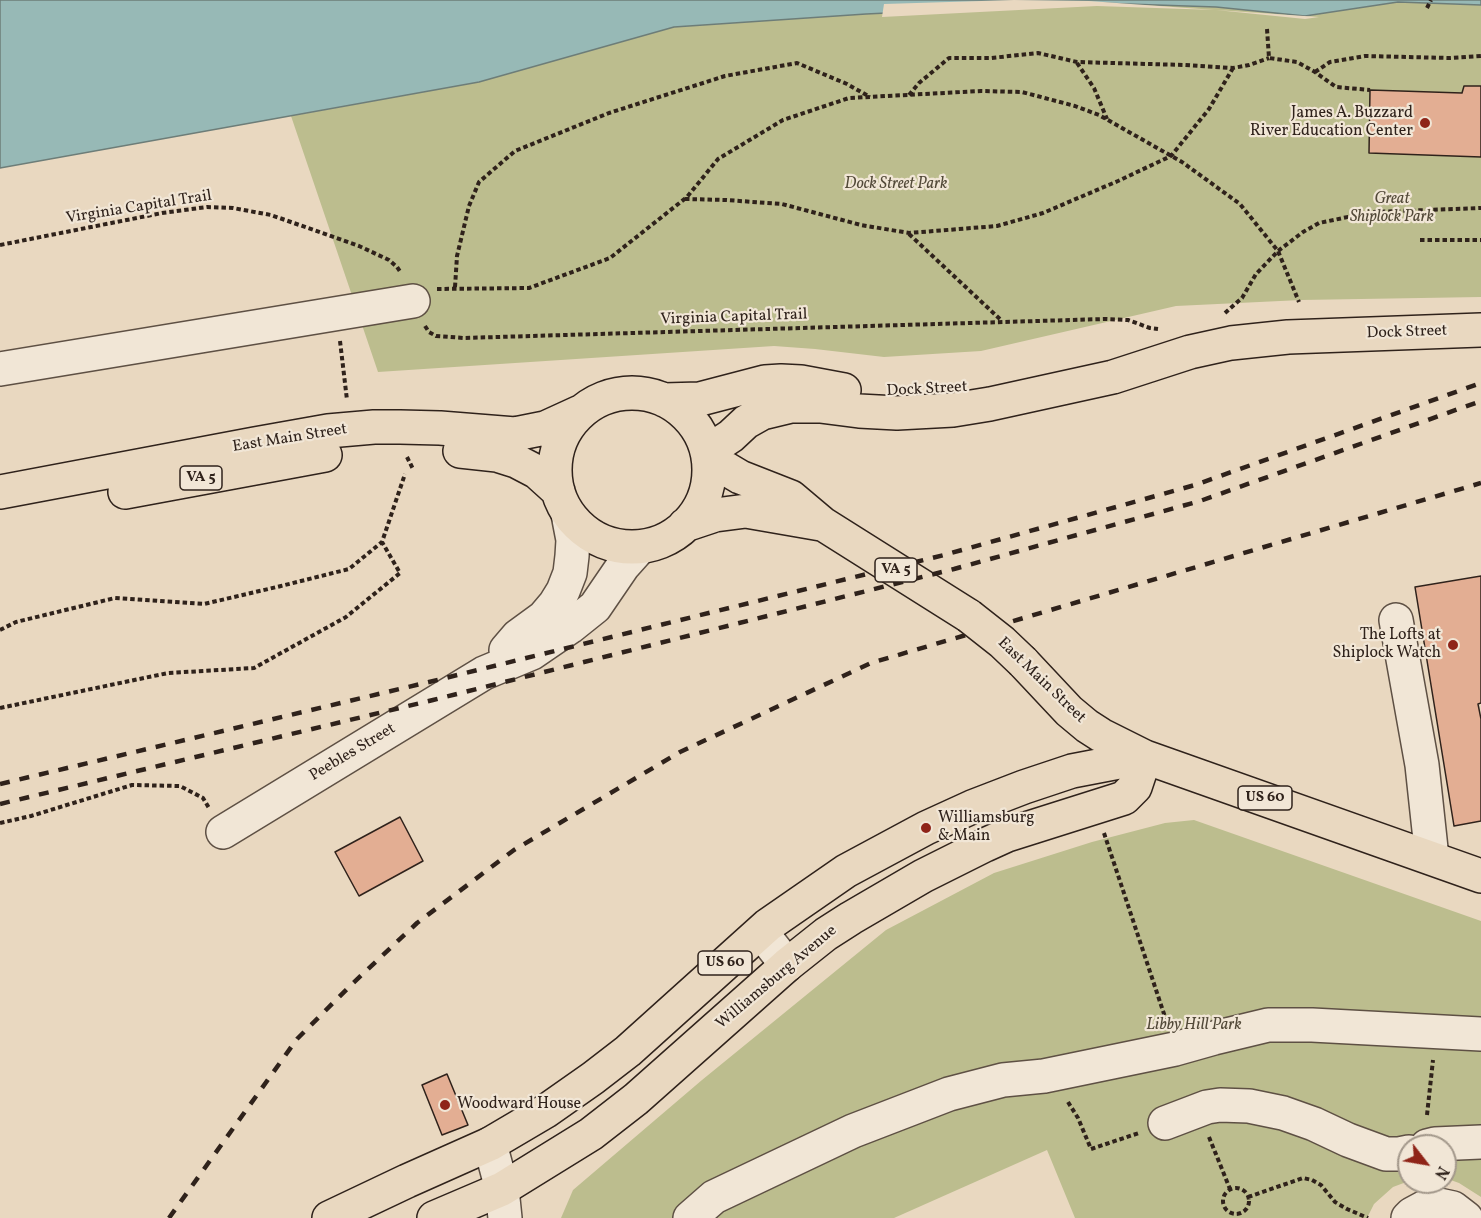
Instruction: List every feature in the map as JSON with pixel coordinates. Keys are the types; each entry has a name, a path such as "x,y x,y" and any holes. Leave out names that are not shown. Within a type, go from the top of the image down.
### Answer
{"main road":[{"name":"Dock Street","path":"707,455 746,422 776,409 791,406 808,405 878,412 916,413 953,410 1113,377 1190,352 1231,343 1260,339 1481,330"},
{"name":"Dock Street","path":"664,400 700,399 765,382 781,381 801,382 851,391 924,394 976,387 1112,360 1190,352"},
{"name":"VA 5","path":"580,412 612,395 648,394 677,407 689,417 698,429 707,455"},
{"name":"East Main Street","path":"0,492 328,431 400,427 515,434 545,428 580,412"},
{"path":"563,502 555,474 556,457 569,425 580,412"},
{"name":"East Main Street","path":"0,515 338,452 388,448 456,451 507,457 537,472 563,502"},
{"name":"East Main Street","path":"707,455 746,480 791,497 823,524 969,616 1002,642 1069,711 1087,726 1145,757 1481,876"},
{"path":"685,525 695,514 707,487 709,472 707,455"},
{"name":"VA 5","path":"563,502 582,529 599,540 619,546 650,545 669,537 685,525"},
{"name":"East Main Street","path":"685,525 715,515 746,511 823,524"},
{"name":"US 60","path":"329,1218 490,1144 546,1111 602,1071 661,1022 761,932 806,897 846,871 926,828 1024,787 1072,771 1145,757"},
{"name":"Williamsburg Avenue","path":"434,1218 503,1204 636,1099 825,934 954,860 1007,835 1124,798 1135,787 1145,757"}],"street":[{"path":"0,369 338,314 411,296"},
{"name":"Peebles Street","path":"484,673 518,636 544,617 563,591 570,573 573,540 563,502"},
{"name":"Peebles Street","path":"223,832 484,673 532,653 595,607 623,566 640,547"},
{"path":"1396,620 1422,765 1432,858"},
{"path":"761,932 787,965"},
{"path":"690,1218 714,1197 853,1131 949,1094 1003,1080 1044,1076 1268,1025 1312,1025 1481,1034"},
{"path":"1165,1124 1207,1107 1249,1106 1283,1113 1386,1154 1397,1154"},
{"path":"1457,1143 1481,1142"},
{"path":"490,1144 503,1204"},
{"path":"1408,1218 1425,1208 1439,1205 1453,1208 1466,1218"}],"path":[{"path":"1427,8 1431,0"},
{"path":"1268,29 1269,58"},
{"path":"909,95 919,83 949,58 991,58 1038,53 1077,62 1233,68 1269,58 1297,62 1336,87 1370,90"},
{"path":"1315,72 1330,62 1365,56 1449,58 1481,56"},
{"path":"1077,62 1095,88 1107,119"},
{"path":"455,287 459,246 469,206 479,182 514,151 609,112 725,76 797,63 847,84 870,97"},
{"path":"683,199 782,204 861,225 909,233 997,226 1043,213 1171,156 1209,109 1233,68"},
{"path":"411,296 455,287 529,288 610,258 687,197 718,159 783,120 849,98 981,91 1022,92 1075,106 1107,119 1182,162 1240,204 1278,250 1299,302"},
{"name":"Virginia Capital Trail","path":"0,245 162,213 207,207 233,208 271,215 382,256 397,267 405,280 421,320 429,332 436,336 452,338 1113,319 1128,320 1150,328 1162,329"},
{"path":"1225,313 1242,298 1256,274 1278,250 1302,232 1319,223 1372,212 1481,208"},
{"path":"909,233 1002,321"},
{"path":"1420,240 1481,240"},
{"path":"338,314 346,400"},
{"path":"0,630 16,622 115,598 204,604 349,569 382,542 405,474"},
{"path":"0,708 168,672 254,668 346,617 399,573 382,542"},
{"path":"0,823 31,816 132,785 180,786 203,798 223,832"},
{"path":"1102,826 1175,1048"},
{"path":"1427,1134 1436,1032"},
{"path":"1044,1076 1065,1096 1078,1118 1091,1149 1165,1124"},
{"path":"1198,1111 1230,1189"},
{"path":"1248,1197 1303,1178 1321,1185 1335,1202 1368,1218"},
{"path":"1230,1189 1243,1190 1248,1197 1248,1206 1239,1216 1230,1214 1223,1208 1222,1199 1230,1189"}],"green space":[{"name":"Dock Street Park","path":"1398,2 1481,5 1481,297 1301,300 1176,306 981,351 884,357 774,346 378,372 291,116 479,82 674,27 866,14 1097,3 1216,7 1305,16"},
{"name":"Libby Hill Park","path":"1194,820 1481,921 1481,1197 1457,1182 1457,1134 1397,1134 1397,1186 1374,1204 1367,1218 1075,1218 1047,1150 894,1218 561,1218 573,1190 702,1080 886,930 994,873 1092,842 1165,823"}],"water":[{"path":"0,0 1481,0 1481,5 1398,2 1305,16 1216,7 1097,3 866,14 674,27 479,82 0,168"}],"pier":[{"path":"1014,0 1089,1 1215,10 1097,6 882,17 884,4"},
{"path":"1216,10 1319,17 1305,19"}],"building":[{"name":"James A. Buzzard River Education Center","path":"1464,86 1481,86 1481,157 1369,153 1370,90 1462,93"},
{"name":"The Lofts at Shiplock Watch","path":"1481,576 1481,703 1478,704 1481,719 1481,821 1454,826 1415,587"},
{"path":"400,817 423,861 359,896 335,852"},
{"name":"Woodward House","path":"447,1074 468,1125 442,1135 422,1085"}],"railway":[{"path":"0,784 429,682 944,555 1195,485 1481,383"},
{"path":"0,804 433,700 954,569 1200,501 1481,401"},
{"path":"169,1218 297,1039 417,923 514,850 680,752 871,663 1481,483"}],"place":[{"name":"James A. Buzzard River Education Center","path":"1425,123"},
{"name":"The Lofts at Shiplock Watch","path":"1453,645"},
{"name":"Williamsburg & Main","path":"926,828"},
{"name":"Woodward House","path":"445,1105"}],"park label":[{"name":"Great Shiplock Park","path":"1392,209"}]}
